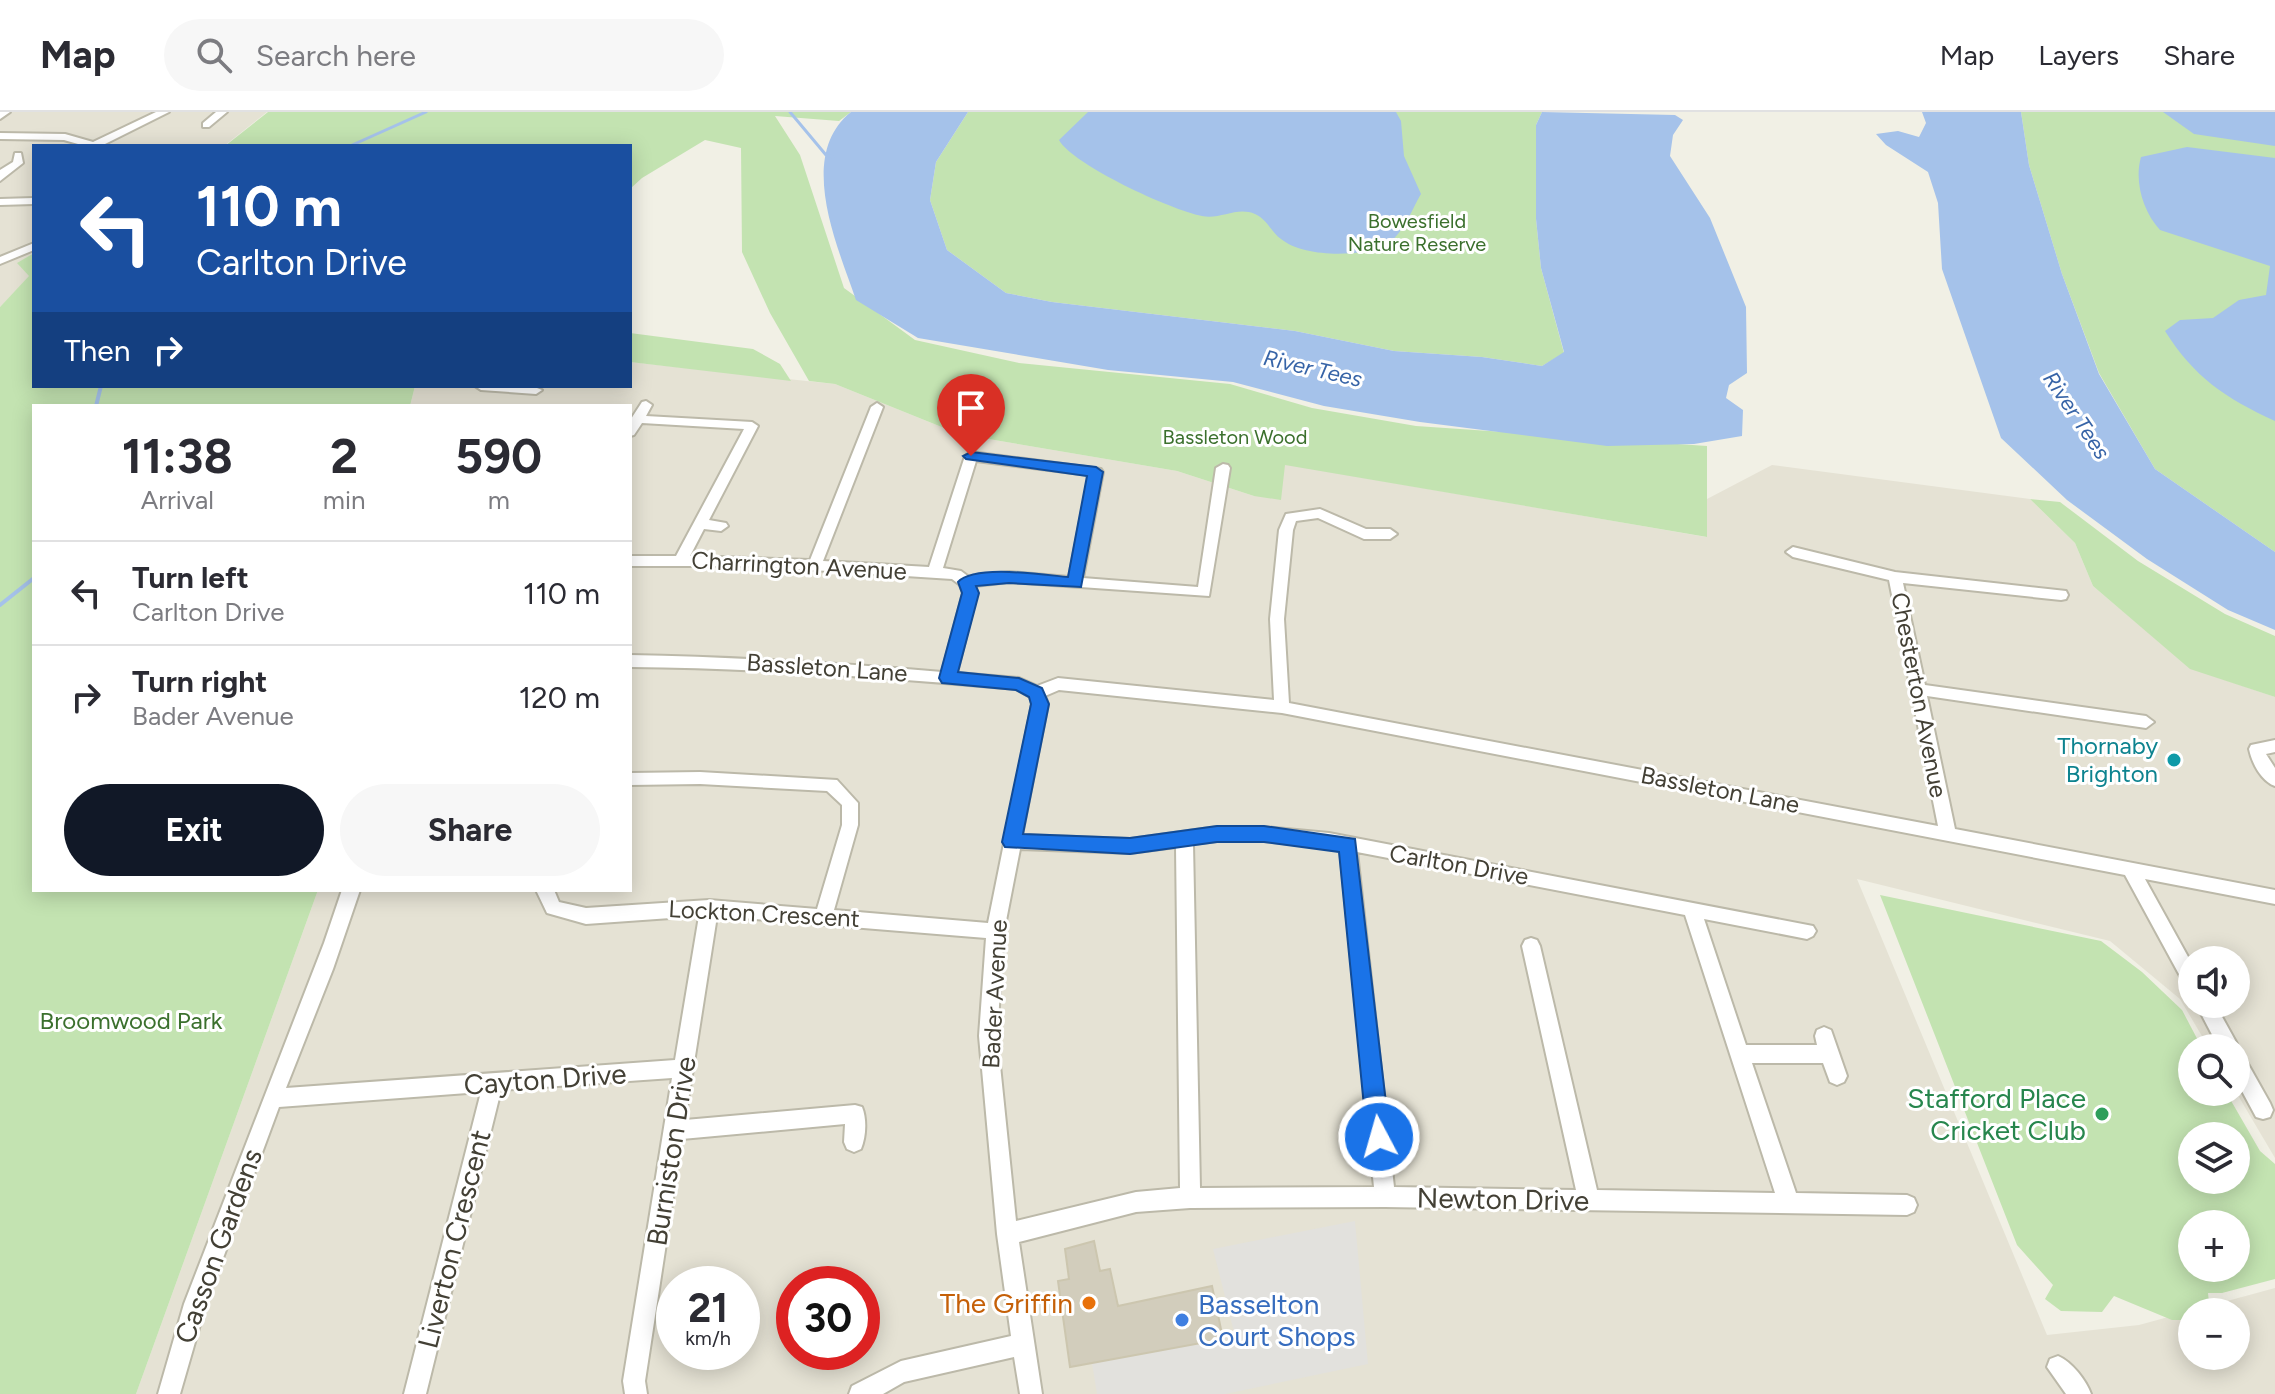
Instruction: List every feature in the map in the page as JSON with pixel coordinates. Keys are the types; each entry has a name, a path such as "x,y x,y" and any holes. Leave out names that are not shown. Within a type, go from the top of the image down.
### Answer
{"street":[{"path":"97,144 164,112"},
{"path":"206,125 222,112"},
{"path":"0,136 65,137 91,144"},
{"path":"0,178 18,163 18,155"},
{"path":"0,202 32,201"},
{"path":"0,261 32,247"},
{"path":"646,405 634,426 752,426 681,560"},
{"path":"815,564 877,407"},
{"path":"934,573 971,456 1096,472 1075,583"},
{"name":"Charrington Avenue","path":"632,561 815,564 956,574 966,582 1009,577 1204,592 1223,468"},
{"path":"1282,707 1277,619 1286,530 1291,517 1320,513 1364,541 1390,534"},
{"path":"697,530 721,526"},
{"path":"1793,552 1895,577"},
{"name":"Chesterton Avenue","path":"1948,835 1895,577 2061,595"},
{"path":"948,678 970,593 966,582"},
{"name":"Bassleton Lane","path":"632,661 732,661 948,678 1019,684 1036,693 1058,684 1164,700 1197,698 1282,707 2275,897"},
{"path":"1916,689 2146,722"},
{"name":"Bader Avenue","path":"1031,1394 1007,1234 988,1036 995,931 1040,704 1036,693"},
{"path":"2275,746 2257,749 2259,760 2275,780"},
{"path":"632,779 700,778 831,785 850,803 850,825 824,915"},
{"name":"Carlton Drive","path":"1012,842 1130,846 1217,834 1264,834 1348,845 1807,931"},
{"path":"1184,840 1190,1198"},
{"path":"1348,845 1385,1197"},
{"path":"2130,869 2178,956"},
{"name":"Casson Gardens","path":"169,1394 195,1304 297,1029 330,959 350,892"},
{"name":"Lockton Crescent","path":"546,892 553,908 586,916 709,908 995,931"},
{"name":"Burniston Drive","path":"636,1394 634,1381 709,908"},
{"path":"1693,912 1789,1203"},
{"path":"1531,946 1589,1200"},
{"path":"1741,1054 1827,1045 1837,1076"},
{"name":"Cayton Drive","path":"272,1098 685,1068"},
{"name":"Liverton Crescent","path":"415,1394 493,1084"},
{"path":"2250,1086 2263,1110"},
{"path":"676,1130 855,1114 854,1142"},
{"name":"Newton Drive","path":"1007,1234 1136,1202 1190,1198 1385,1197 1907,1205"},
{"path":"860,1394 901,1372 1023,1344"},
{"path":"2058,1367 2080,1394"}],"shaded area":[{"path":"0,112 267,112 227,144 32,144 32,254 18,263 30,276 0,307"},
{"path":"632,362 835,384 959,434 1177,471 1254,496 1284,464 1706,537 1707,499 1772,465 2030,499 2075,543 2093,586 2190,668 2275,697 2275,1158 2244,1106 2250,1106 2250,1034 2201,1034 2191,1018 2250,1018 2250,946 2178,946 2178,997 2110,941 1857,879 2047,1335 2139,1325 2178,1314 2178,1370 2250,1370 2250,1298 2238,1298 2275,1288 2275,1394 136,1394 317,892 632,892 632,404 410,404 414,388 632,388"},
{"name":"Basselton Court Shops","path":"1355,1221 1368,1364 1225,1394 1097,1394 1092,1363 1235,1336 1213,1249"}],"green space":[{"name":"Bassleton Wood","path":"268,112 851,112 839,121 775,116 800,155 844,288 915,340 1019,363 1230,384 1312,408 1416,426 1707,446 1707,537 1285,465 1281,500 1254,496 1177,471 959,434 835,384 809,381 770,313 742,252 741,148 705,140 632,187 632,144 228,144"},
{"name":"Bowesfield Nature Reserve","path":"968,112 1542,112 1536,125 1536,219 1541,268 1564,353 1542,366 1482,357 1394,351 1295,331 1052,302 1006,293 947,250 930,200 936,162"},
{"path":"2021,112 2275,112 2275,552 2155,469 2099,373 2062,274 2029,165"},
{"name":"Broomwood Park","path":"32,254 32,388 414,388 410,404 32,404 32,892 317,892 136,1394 0,1394 0,307 29,276 17,263"},
{"path":"632,333 753,349 780,364 791,381 632,362"},
{"path":"2030,499 2060,502 2138,561 2225,614 2275,636 2275,697 2190,669 2093,586 2075,543"},
{"name":"Stafford Place Cricket Club","path":"1880,895 2101,941 2142,972 2178,1006 2178,1018 2186,1018 2195,1034 2178,1034 2178,1106 2234,1106 2243,1122 2178,1122 2178,1194 2250,1194 2250,1134 2260,1151 2275,1164 2275,1279 2222,1293 2208,1293 2209,1298 2178,1298 2178,1320 2114,1296 2102,1312 2061,1311 2045,1299 2053,1285 2017,1245"}],"water":[{"name":"River Tees","path":"851,112 968,112 936,162 930,200 947,250 1006,293 1052,302 1295,331 1394,351 1482,357 1542,366 1564,352 1541,268 1536,219 1536,125 1542,112 1675,115 1683,120 1673,135 1670,156 1710,218 1746,307 1747,373 1729,385 1726,398 1743,410 1742,436 1694,444 1607,446 1420,422 1324,406 1233,382 1108,370 918,338 856,300 832,229 826,203 826,152 835,131"},
{"path":"1088,112 1396,112 1401,121 1404,156 1421,194 1400,232 1381,247 1344,254 1302,249 1281,239 1255,214 1242,212 1209,217 1188,212 1147,196 1083,162 1059,140"},
{"name":"River Tees","path":"1922,112 2021,112 2029,165 2062,274 2099,374 2155,469 2275,552 2275,630 2228,610 2147,559 2067,500 2001,438 1942,269 1938,203 1928,172 1886,145 1876,134 1898,131 1919,137 1926,123"},
{"path":"2163,112 2275,112 2275,146 2194,134"},
{"path":"2187,147 2275,158 2275,421 2212,385 2187,361 2165,331 2180,320 2213,318 2239,300 2266,295 2270,266 2160,230 2154,223 2139,186 2141,157"}],"building":[{"name":"The Griffin","path":"1094,1241 1100,1271 1110,1269 1118,1306 1212,1286 1223,1339 1070,1367 1058,1281 1069,1279 1065,1249"}],"waterway":[{"path":"354,144 426,112"},
{"path":"790,112 826,155 833,157"},
{"path":"96,404 100,388"},
{"path":"0,605 32,580"}],"place":[{"name":"Thornaby Brighton","path":"2174,760"},
{"name":"Stafford Place Cricket Club","path":"2102,1114"},
{"name":"The Griffin","path":"1089,1303"},
{"name":"Basselton Court Shops","path":"1182,1320"}],"route":[{"path":"971,456 1096,472 1075,583 1009,577 966,582 970,593 948,678 1019,684 1036,693 1040,704 1012,842 1130,846 1217,834 1264,834 1329,840 1348,845 1379,1137"}]}
